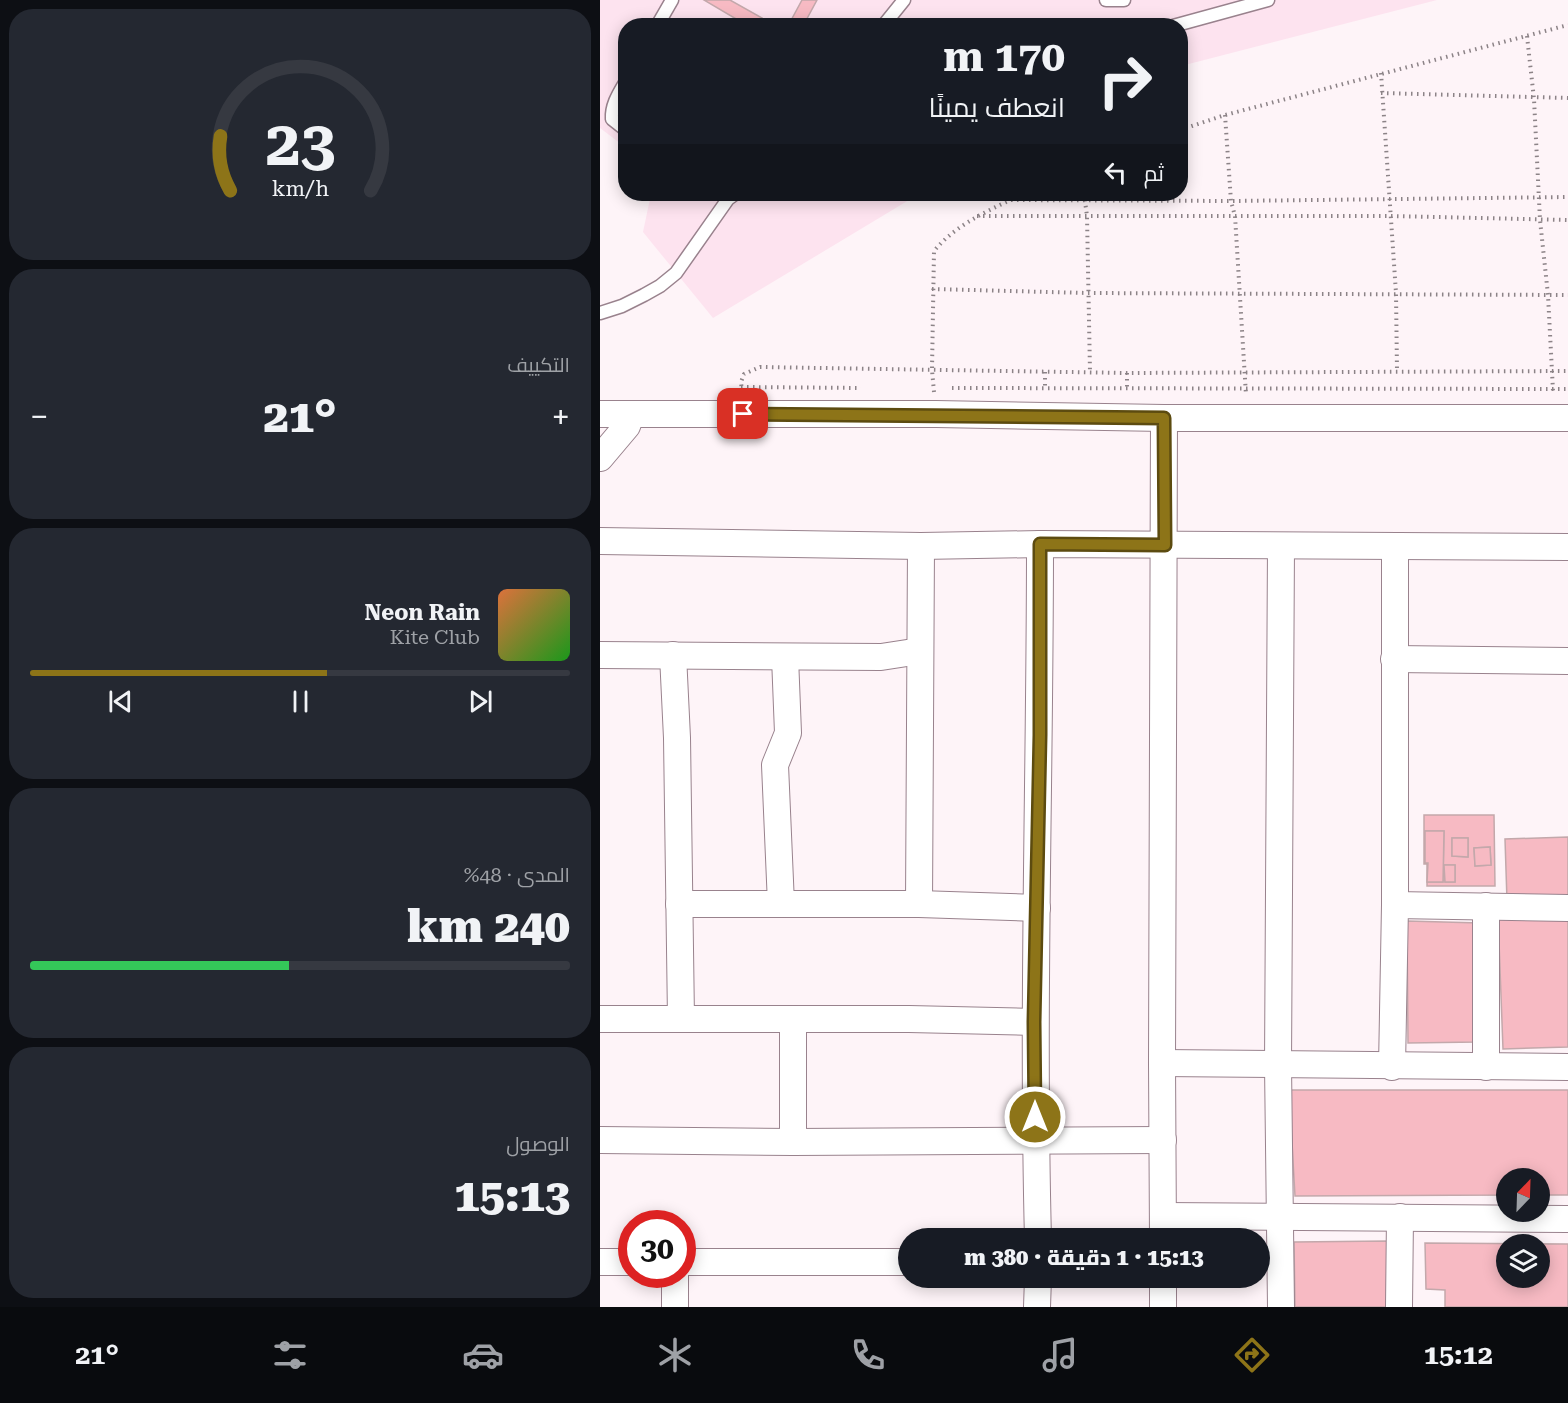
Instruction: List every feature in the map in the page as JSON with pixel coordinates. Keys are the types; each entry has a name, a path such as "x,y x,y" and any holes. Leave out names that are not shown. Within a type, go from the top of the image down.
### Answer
{"street":[{"path":"600,414 1164,418 1568,417"},
{"path":"600,458 627,426 631,415"},
{"path":"1164,418 1163,1227 1281,1217 1568,1218"},
{"path":"600,541 921,546 1040,544 1568,547"},
{"path":"1038,1228 1034,1022 1040,544"},
{"path":"919,904 921,546"},
{"path":"1281,546 1278,1065 1281,1307"},
{"path":"1392,1066 1395,905 1395,546"},
{"path":"600,655 881,657 920,651"},
{"path":"673,655 677,738 681,1019"},
{"path":"781,904 775,765 788,733 785,657"},
{"path":"1394,659 1568,661"},
{"path":"679,904 919,904 1037,908"},
{"path":"1395,905 1568,908"},
{"path":"1486,906 1486,1067"},
{"path":"600,1019 1034,1022"},
{"path":"793,1019 793,1142"},
{"path":"1162,1063 1568,1067"},
{"path":"600,1140 793,1142 1163,1140"},
{"path":"1399,1307 1400,1217"},
{"path":"600,1262 618,1262"},
{"path":"696,1262 898,1262"},
{"path":"675,1288 675,1307"},
{"path":"1037,1307 1038,1288"},
{"path":"1163,1288 1163,1307"}],"lane":[{"path":"662,18 672,0"},
{"path":"889,18 904,0"},
{"path":"1106,0 1124,0"},
{"path":"1188,22 1268,0"},
{"path":"618,93 612,119 618,124"},
{"path":"600,313 622,306 644,295 676,273 724,201"}],"path":[{"path":"1188,127 1225,115 1568,25"},
{"path":"1527,36 1534,99 1540,220 1548,295 1552,371"},
{"path":"1381,73 1396,293 1397,371"},
{"path":"1381,93 1568,99"},
{"path":"1225,115 1245,371"},
{"path":"1188,200 1568,197"},
{"path":"932,370 934,251 945,238 977,216 1009,201"},
{"path":"1086,201 1090,372"},
{"path":"977,216 1391,216 1568,220"},
{"path":"932,290 1568,295"},
{"path":"743,414 741,387 744,374 760,368 1090,372 1568,371"},
{"path":"741,387 866,388"},
{"path":"923,388 1568,389"}],"shaded area":[{"path":"600,0 1437,0 1188,64 1188,18 618,18 618,142 600,128"},
{"path":"650,201 907,201 713,318 643,232"}],"building":[{"path":"704,0 730,0 762,18 734,18"},
{"path":"802,0 817,0 807,18 792,18"},
{"path":"1424,815 1494,815 1495,886 1427,886 1427,882 1427,864 1424,864","holes":["1425,831 1444,831 1443,882 1427,882 1428,863 1425,863","1452,838 1468,838 1468,857 1452,856","1490,847 1491,865 1475,866 1474,848","1444,865 1455,865 1455,882 1445,882"]},
{"path":"1425,831 1444,831 1443,882 1427,882"},
{"path":"1568,837 1568,899 1507,901 1505,839"},
{"path":"1452,838 1468,838 1468,857 1452,856"},
{"path":"1490,847 1491,865 1475,866 1474,848"},
{"path":"1444,865 1455,865 1455,882 1445,882"},
{"path":"1568,913 1568,1047 1503,1049 1498,915"},
{"path":"1407,921 1480,923 1477,1042 1408,1043"},
{"path":"1289,1090 1568,1090 1568,1195 1550,1195 1550,1168 1496,1168 1496,1195 1295,1196"},
{"path":"1387,1241 1387,1307 1295,1307 1294,1242"},
{"path":"1425,1243 1496,1243 1496,1288 1550,1288 1550,1244 1568,1244 1568,1307 1445,1307 1445,1290 1426,1289"}],"route":[{"path":"743,414 936,414 1164,418 1165,545 1040,544 1040,735 1034,1022 1035,1117"}]}
